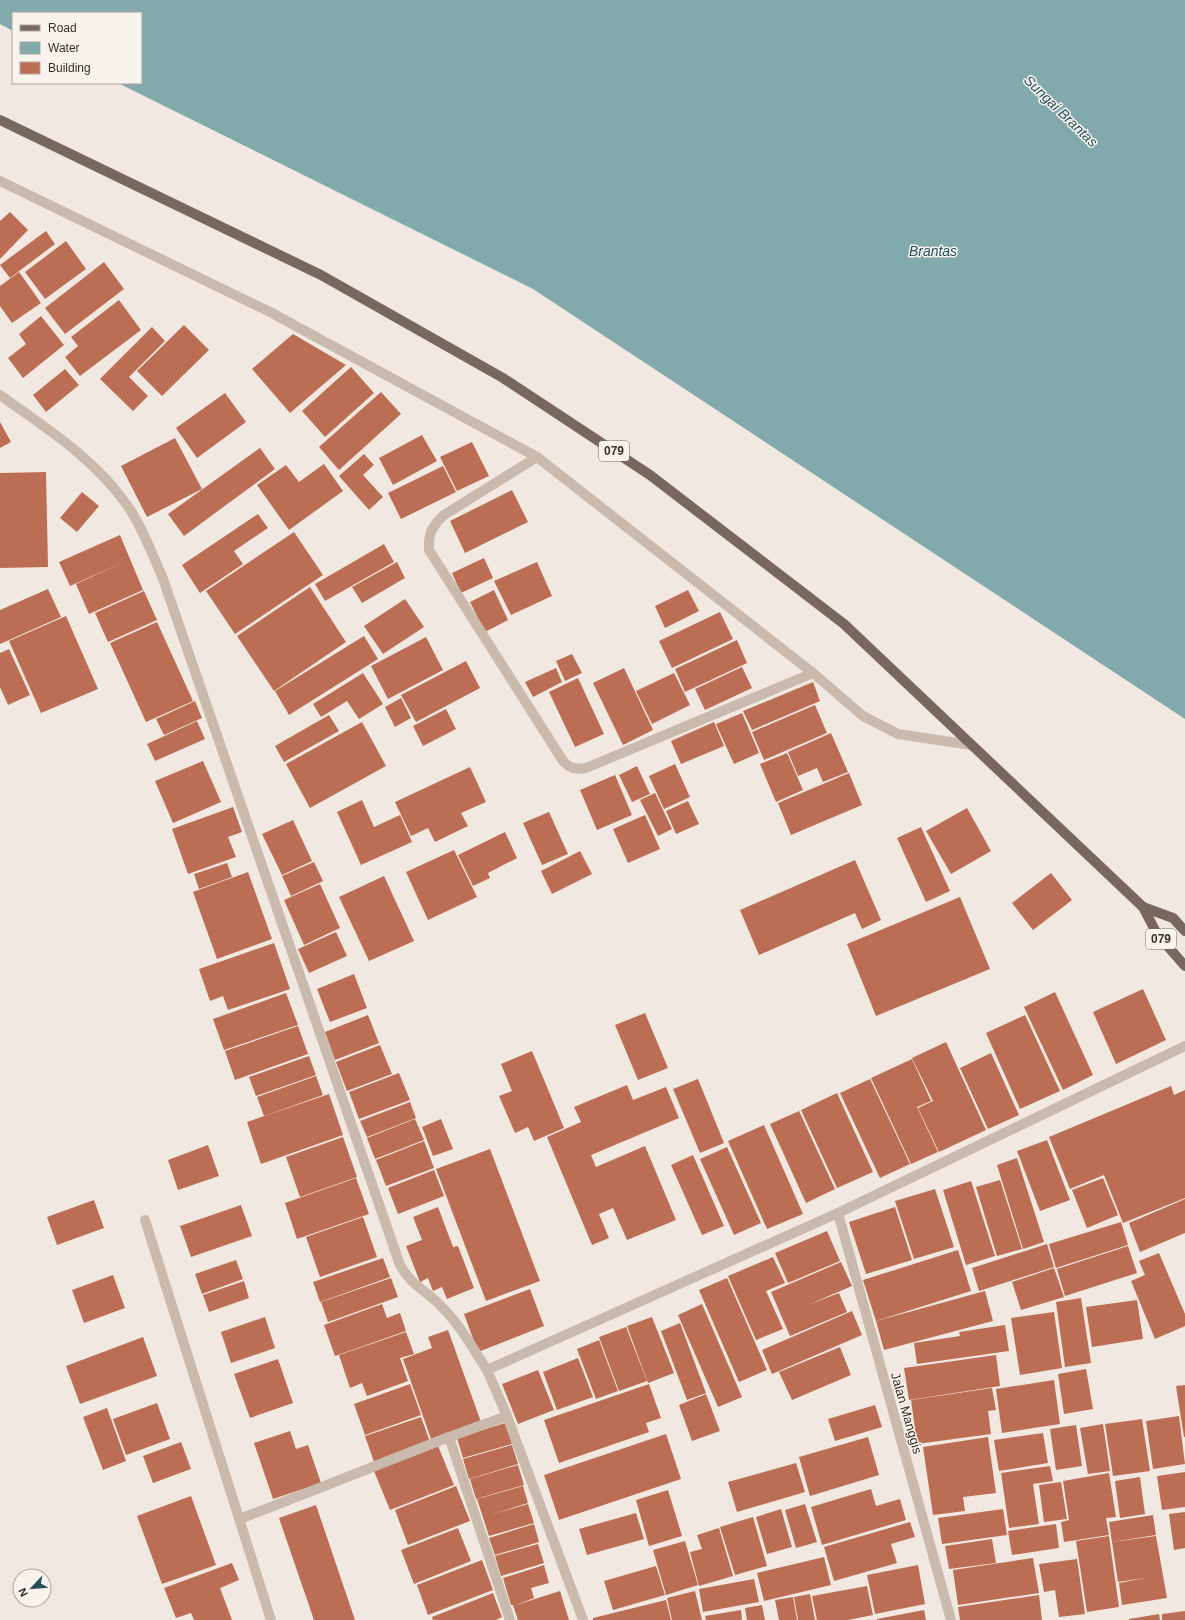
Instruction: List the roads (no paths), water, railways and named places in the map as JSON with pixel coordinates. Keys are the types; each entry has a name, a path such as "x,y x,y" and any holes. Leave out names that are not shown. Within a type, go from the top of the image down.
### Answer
{"main road":[{"name":"079","path":"0,120 321,276 503,378 650,475 844,624 1143,907 1157,934 1185,966"},
{"name":"079","path":"1143,907 1173,918 1185,931"}],"street":[{"path":"0,181 270,312 537,457 813,673 863,716 898,734 971,745"},
{"path":"0,395 80,453 101,473 127,506 145,538 162,576 400,1265 406,1276 416,1287 438,1303 450,1316 487,1370 507,1416 583,1620"},
{"path":"537,457 444,515 434,524 429,533 429,550 434,561 559,754 569,767 577,769 586,768 813,673"},
{"path":"487,1370 838,1213 1185,1046"},
{"name":"Jalan Manggis","path":"838,1213 951,1620"},
{"path":"145,1220 271,1620"},
{"path":"240,1519 449,1437 507,1416"},
{"path":"449,1437 510,1620"}],"water":[{"name":"Brantas","path":"0,0 1185,0 1185,719 533,289 120,84 142,84 142,12 12,12 12,30 0,24"}],"water label":[{"name":"Sungai Brantas","path":"1061,111"}]}
